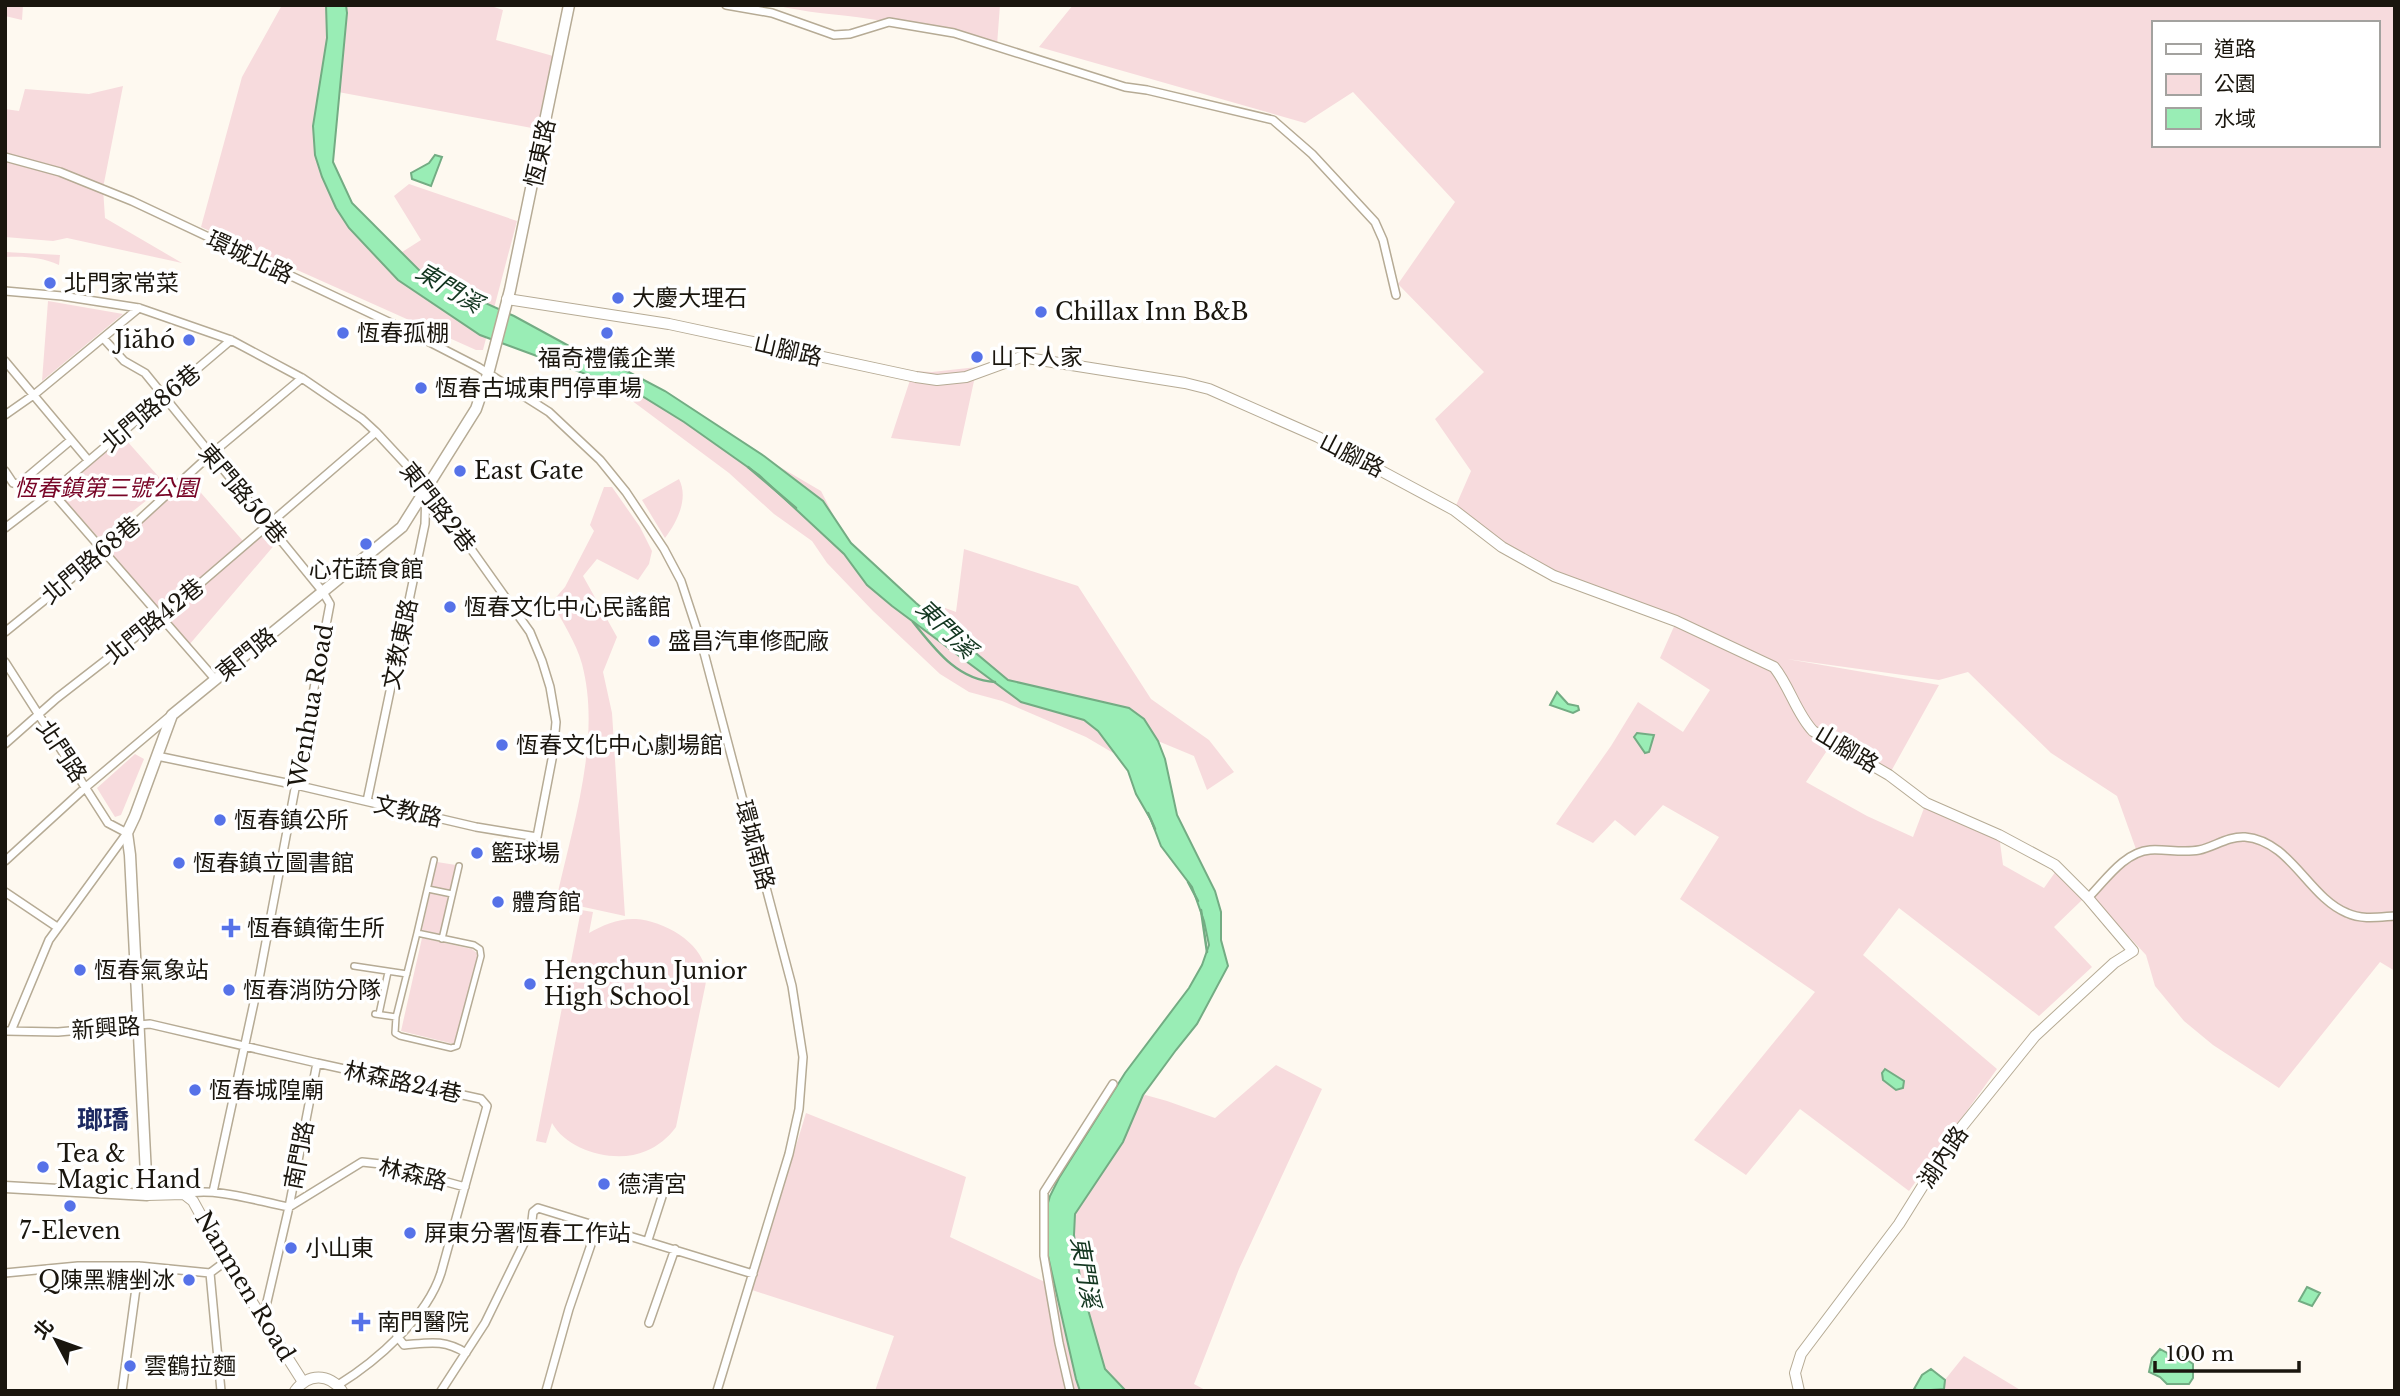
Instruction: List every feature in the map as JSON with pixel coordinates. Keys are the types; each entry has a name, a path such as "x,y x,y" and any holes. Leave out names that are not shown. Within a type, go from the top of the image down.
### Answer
{"main road":[{"name":"恆東路","path":"506,303 569,5"},
{"name":"東門路","path":"127,833 172,715 402,527 476,409 506,303"},
{"path":"5,1187 147,1195 140,1026 127,833"}],"street":[{"path":"726,5 772,13 834,35 850,34 889,22 954,33 1125,88 1147,90 1273,120 1312,154 1375,222 1389,260 1396,295"},
{"name":"環城北路","path":"5,157 60,172 132,201 410,332 488,374"},
{"name":"東門路2巷","path":"5,291 62,296 139,308 231,340 302,378 362,419 376,432 426,486 530,632 546,674 556,722 553,754 537,837"},
{"name":"山腳路","path":"506,303 669,324 937,380 966,377 1021,357 1209,389 1318,437 1409,484 1454,510 1502,547 1554,576 1676,621 1774,667 1784,680 1805,723 1813,732 1889,775 1926,803 1999,835 2055,865 2088,898 2133,951"},
{"path":"5,415 104,339 139,308"},
{"name":"東門路50巷","path":"104,339 124,362 145,373 323,592"},
{"name":"北門路86巷","path":"5,528 52,492 231,340"},
{"path":"5,361 88,460"},
{"name":"環城南路","path":"488,374 549,412 613,475 646,519 681,581 693,613 792,986 803,1057 799,1109 789,1154 717,1391"},
{"name":"北門路68巷","path":"5,632 104,552 210,455 302,378"},
{"name":"北門路42巷","path":"5,744 160,618 376,432"},
{"path":"5,471 13,483 19,484 71,440"},
{"name":"文教東路","path":"367,801 425,524 426,486"},
{"path":"52,492 215,679"},
{"name":"Wenhua Road","path":"213,1192 246,1046 330,604 323,592"},
{"name":"北門路","path":"5,662 108,822 127,833"},
{"path":"5,861 86,787 172,715"},
{"name":"文教路","path":"157,756 476,827 537,837"},
{"name":"東門路","path":"8,1031 57,927 127,833"},
{"path":"2088,898 2129,856 2147,850 2199,850 2244,836 2261,841 2284,855 2328,901 2347,914 2365,918 2395,916"},
{"path":"417,933 474,945 480,950 481,956 457,1046 451,1048 400,1036 395,1032 396,1017 434,860"},
{"path":"443,939 459,866"},
{"path":"428,889 453,894"},
{"path":"5,892 57,927"},
{"name":"湖內路","path":"1799,1391 1795,1373 1801,1354 1899,1224 1952,1139 2035,1036 2114,963 2133,951"},
{"path":"354,966 407,974"},
{"path":"388,972 377,1014 396,1017"},
{"name":"新興路","path":"8,1031 58,1032 150,1024 246,1046"},
{"path":"246,1046 317,1063"},
{"name":"林森路24巷","path":"317,1063 481,1099 487,1106 465,1186"},
{"name":"南門路","path":"263,1319 289,1208 317,1063"},
{"path":"1070,1391 1044,1256 1044,1192 1113,1084"},
{"name":"林森路","path":"289,1208 362,1163 381,1164 465,1186"},
{"path":"648,1240 668,1178"},
{"path":"295,1391 303,1381 321,1377 340,1388 397,1336 430,1299 437,1285 465,1186"},
{"path":"147,1195 213,1192 289,1208"},
{"name":"Nanmen Road","path":"184,1194 197,1205 226,1261 303,1381"},
{"path":"441,1391 504,1287 531,1229 533,1212 538,1208 753,1274"},
{"path":"546,1391 569,1309 597,1227"},
{"path":"649,1324 675,1249"},
{"path":"5,1273 78,1266 139,1266 210,1273 226,1261"},
{"path":"122,1391 139,1266"},
{"path":"210,1273 220,1391"},
{"path":"397,1336 404,1345 434,1341 466,1353"}],"green space":[{"path":"5,5 23,5 22,20 5,16"},
{"path":"282,5 488,5 503,10 496,40 553,56 537,129 322,89 330,188 399,254 421,240 394,196 409,184 517,221 483,350 476,350 201,227 242,77"},
{"path":"775,5 1000,5 997,45 902,24"},
{"path":"1073,5 2395,5 2395,971 2380,962 2279,1088 2213,1045 2184,1021 2155,986 2146,955 2093,898 2129,856 2137,852 2117,796 2051,753 1968,672 1939,680 1787,659 1939,685 1889,775 1832,743 1806,782 1867,816 1913,837 1926,803 1999,835 2003,865 2044,888 2056,871 2082,900 2054,927 2092,967 2039,1016 1899,908 1863,955 1997,1069 1909,1191 1800,1109 1746,1175 1694,1140 1815,992 1680,899 1719,837 1663,805 1635,836 1615,820 1593,843 1556,824 1611,746 1638,702 1683,732 1710,690 1660,658 1676,622 1554,576 1454,510 1471,471 1435,419 1484,372 1398,284 1455,202 1353,92 1305,123 1039,47"},
{"path":"123,86 103,188 105,218 182,263 67,238 53,241 5,237 5,109 19,111 25,89 89,94"},
{"path":"5,252 60,255 59,265 33,258 5,257"},
{"path":"48,301 123,314 42,381"},
{"path":"977,367 960,446 891,438 913,371 932,372"},
{"path":"637,379 821,491 843,534 912,620 932,603 956,612 964,549 1078,586 1151,699 1209,740 1234,772 1207,790 1194,756 1141,734 1120,757 1086,737 1002,701 969,692 940,674 873,611 827,563 812,541 774,514 729,473 631,400"},
{"name":"恆春鎮第三號公園","path":"119,432 166,485 99,538 54,489"},
{"path":"188,478 243,541 263,527 277,542 189,645 104,545"},
{"path":"679,479 682,502 674,525 665,538 642,500"},
{"path":"604,487 612,487 640,527 652,551 649,564 638,580 597,559 583,576 617,637 603,672 612,713 625,916 556,901 577,813 589,722 582,664 573,640 552,602 565,587 594,531 590,525"},
{"path":"135,754 144,759 121,815 115,817 97,788"},
{"path":"437,862 456,865 450,891 431,887"},
{"path":"430,893 448,897 440,934 422,930"},
{"path":"581,910 593,912 589,933 611,923 630,919 669,928 697,950 706,971 676,1127 659,1144 634,1155 608,1156 581,1148 559,1133 552,1123 546,1143 536,1141"},
{"path":"422,938 472,949 478,954 454,1044 401,1031"},
{"path":"1276,1065 1322,1089 1239,1269 1194,1384 1207,1391 875,1391 894,1336 752,1290 806,1113 966,1177 950,1237 1068,1293 1058,1242 1124,1089 1215,1118"},
{"path":"1964,1356 2022,1391 1936,1391"}],"water":[{"path":"326,5 346,5 347,13 333,162 352,203 425,276 514,316 569,346 606,360 665,391 764,456 823,501 851,543 916,603 1008,680 1129,708 1144,719 1158,741 1165,759 1177,815 1215,891 1221,912 1221,940 1228,966 1197,1024 1143,1095 1123,1142 1075,1214 1074,1235 1081,1285 1105,1369 1126,1391 1080,1391 1048,1256 1045,1213 1059,1178 1125,1073 1189,988 1209,945 1192,887 1161,846 1128,771 1098,731 1084,720 1021,702 892,606 867,585 844,554 759,475 684,422 637,393 480,335 398,280 349,228 336,208 315,155 313,126 327,38"},
{"path":"435,155 442,157 431,186 412,179 411,173 429,163"},
{"path":"1557,692 1568,704 1578,706 1579,710 1573,713 1550,705"},
{"path":"1637,733 1654,735 1649,752 1645,753 1634,737"},
{"path":"1885,1069 1904,1081 1903,1088 1896,1090 1883,1080 1882,1073"},
{"path":"2307,1287 2320,1293 2312,1306 2299,1301"},
{"path":"2160,1349 2167,1353 2170,1361 2183,1357 2193,1364 2193,1378 2189,1384 2167,1384 2149,1372 2152,1358"},
{"path":"1931,1369 1945,1380 1944,1389 1914,1389 1922,1375"}],"waterway":[{"name":"東門溪","path":"748,467 796,508"},
{"name":"東門溪","path":"913,622 958,669 969,676 995,682"},
{"name":"東門溪","path":"1148,813 1155,829"},
{"name":"東門溪","path":"1188,882 1198,901"},
{"name":"東門溪","path":"1201,910 1207,952"}],"place":[{"name":"北門家常菜","path":"50,283"},
{"name":"大慶大理石","path":"618,298"},
{"name":"Chillax Inn B&B","path":"1041,312"},
{"name":"恆春孤棚","path":"343,333"},
{"name":"福奇禮儀企業","path":"607,333"},
{"name":"Jiăhó","path":"189,340"},
{"name":"山下人家","path":"977,357"},
{"name":"恆春古城東門停車場","path":"421,388"},
{"name":"East Gate","path":"460,471"},
{"name":"心花蔬食館","path":"366,544"},
{"name":"恆春文化中心民謠館","path":"450,607"},
{"name":"盛昌汽車修配廠","path":"654,641"},
{"name":"恆春文化中心劇場館","path":"502,745"},
{"name":"恆春鎮公所","path":"220,820"},
{"name":"籃球場","path":"477,853"},
{"name":"恆春鎮立圖書館","path":"179,863"},
{"name":"體育館","path":"498,902"},
{"name":"恆春鎮衛生所","path":"231,928"},
{"name":"恆春氣象站","path":"80,970"},
{"name":"Hengchun Junior High School","path":"530,984"},
{"name":"恆春消防分隊","path":"229,990"},
{"name":"恆春城隍廟","path":"195,1090"},
{"name":"Tea & Magic Hand","path":"43,1167"},
{"name":"德清宮","path":"604,1184"},
{"name":"7-Eleven","path":"70,1206"},
{"name":"屏東分署恆春工作站","path":"410,1233"},
{"name":"小山東","path":"291,1248"},
{"name":"Q陳黑糖剉冰","path":"189,1280"},
{"name":"南門醫院","path":"361,1322"},
{"name":"雲鶴拉麵","path":"130,1366"}],"district":[{"name":"瑯𤩝","path":"103,1120"}]}
